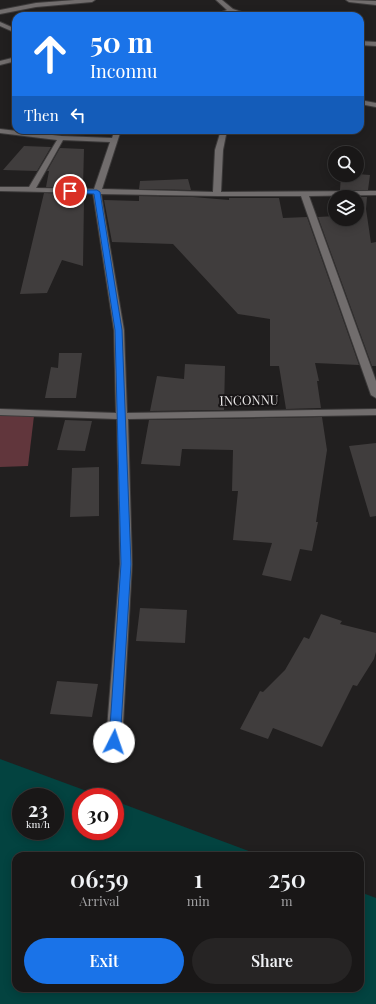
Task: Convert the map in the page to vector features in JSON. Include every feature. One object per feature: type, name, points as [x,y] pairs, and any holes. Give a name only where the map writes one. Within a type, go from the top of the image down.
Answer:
[{"type":"street","points":[[0,12],[36,5],[92,0]]},
{"type":"street","points":[[219,0],[231,10],[237,12]]},
{"type":"street","points":[[348,0],[376,3]]},
{"type":"street","points":[[226,12],[231,10]]},
{"type":"street","points":[[0,24],[12,29]]},
{"type":"street","points":[[364,43],[376,44]]},
{"type":"street","points":[[0,63],[12,61]]},
{"type":"street","points":[[364,103],[376,105]]},
{"type":"street","points":[[0,131],[12,132]]},
{"type":"street","points":[[26,134],[61,138],[115,140]]},
{"type":"street","points":[[114,742],[126,564],[122,416],[119,330],[97,192],[117,134]]},
{"type":"street","points":[[217,194],[219,150],[223,134]]},
{"type":"street","points":[[31,190],[61,138]]},
{"type":"street","points":[[0,189],[217,194],[376,193]]},
{"type":"street","points":[[304,194],[376,395]]},
{"type":"street","name":"INCONNU","points":[[0,412],[122,416],[376,412]]},
{"type":"shaded area","points":[[0,416],[34,416],[28,466],[0,467]]},
{"type":"water","points":[[0,759],[79,788],[72,788],[72,840],[124,840],[124,804],[251,852],[12,852],[12,992],[364,992],[364,894],[376,898],[376,1004],[0,1004]]},
{"type":"building","points":[[24,146],[51,147],[37,171],[3,170]]},
{"type":"building","points":[[60,148],[84,149],[83,187],[46,187],[49,171],[47,171]]},
{"type":"building","points":[[364,175],[370,175],[368,190],[340,190],[341,182],[364,182]]},
{"type":"building","points":[[188,179],[191,190],[139,189],[140,181]]},
{"type":"building","points":[[44,193],[80,194],[78,199],[84,199],[83,266],[62,260],[47,293],[20,294]]},
{"type":"building","points":[[139,196],[193,197],[229,200],[229,198],[279,198],[283,218],[307,217],[359,365],[315,363],[319,381],[317,381],[321,408],[286,409],[279,366],[270,366],[270,319],[238,314],[173,244],[112,242],[104,200],[139,201]]},
{"type":"building","points":[[364,197],[367,197],[366,209],[371,243],[376,242],[376,366],[372,366],[318,217],[328,216],[328,226],[364,226]]},
{"type":"building","points":[[59,353],[82,353],[76,398],[45,398],[51,367],[58,368]]},
{"type":"building","points":[[185,364],[225,366],[224,410],[150,411],[157,376],[184,379]]},
{"type":"building","points":[[322,417],[327,450],[316,522],[318,522],[312,551],[300,549],[291,581],[262,575],[272,543],[233,540],[238,491],[232,491],[233,450],[182,449],[180,466],[141,464],[149,420]]},
{"type":"building","points":[[65,420],[92,421],[85,451],[57,450]]},
{"type":"building","points":[[376,443],[376,516],[370,517],[349,446]]},
{"type":"building","points":[[99,467],[99,516],[70,517],[72,468]]},
{"type":"building","points":[[140,608],[187,610],[185,643],[136,641]]},
{"type":"building","points":[[321,614],[342,621],[340,624],[376,633],[376,652],[374,659],[357,686],[353,685],[322,747],[273,728],[268,739],[240,729],[260,691],[263,692],[285,670],[304,637],[309,639]]},
{"type":"building","points":[[57,681],[98,684],[92,717],[50,714]]},
{"type":"route","points":[[70,191],[97,192],[119,330],[126,564],[114,742]]}]
